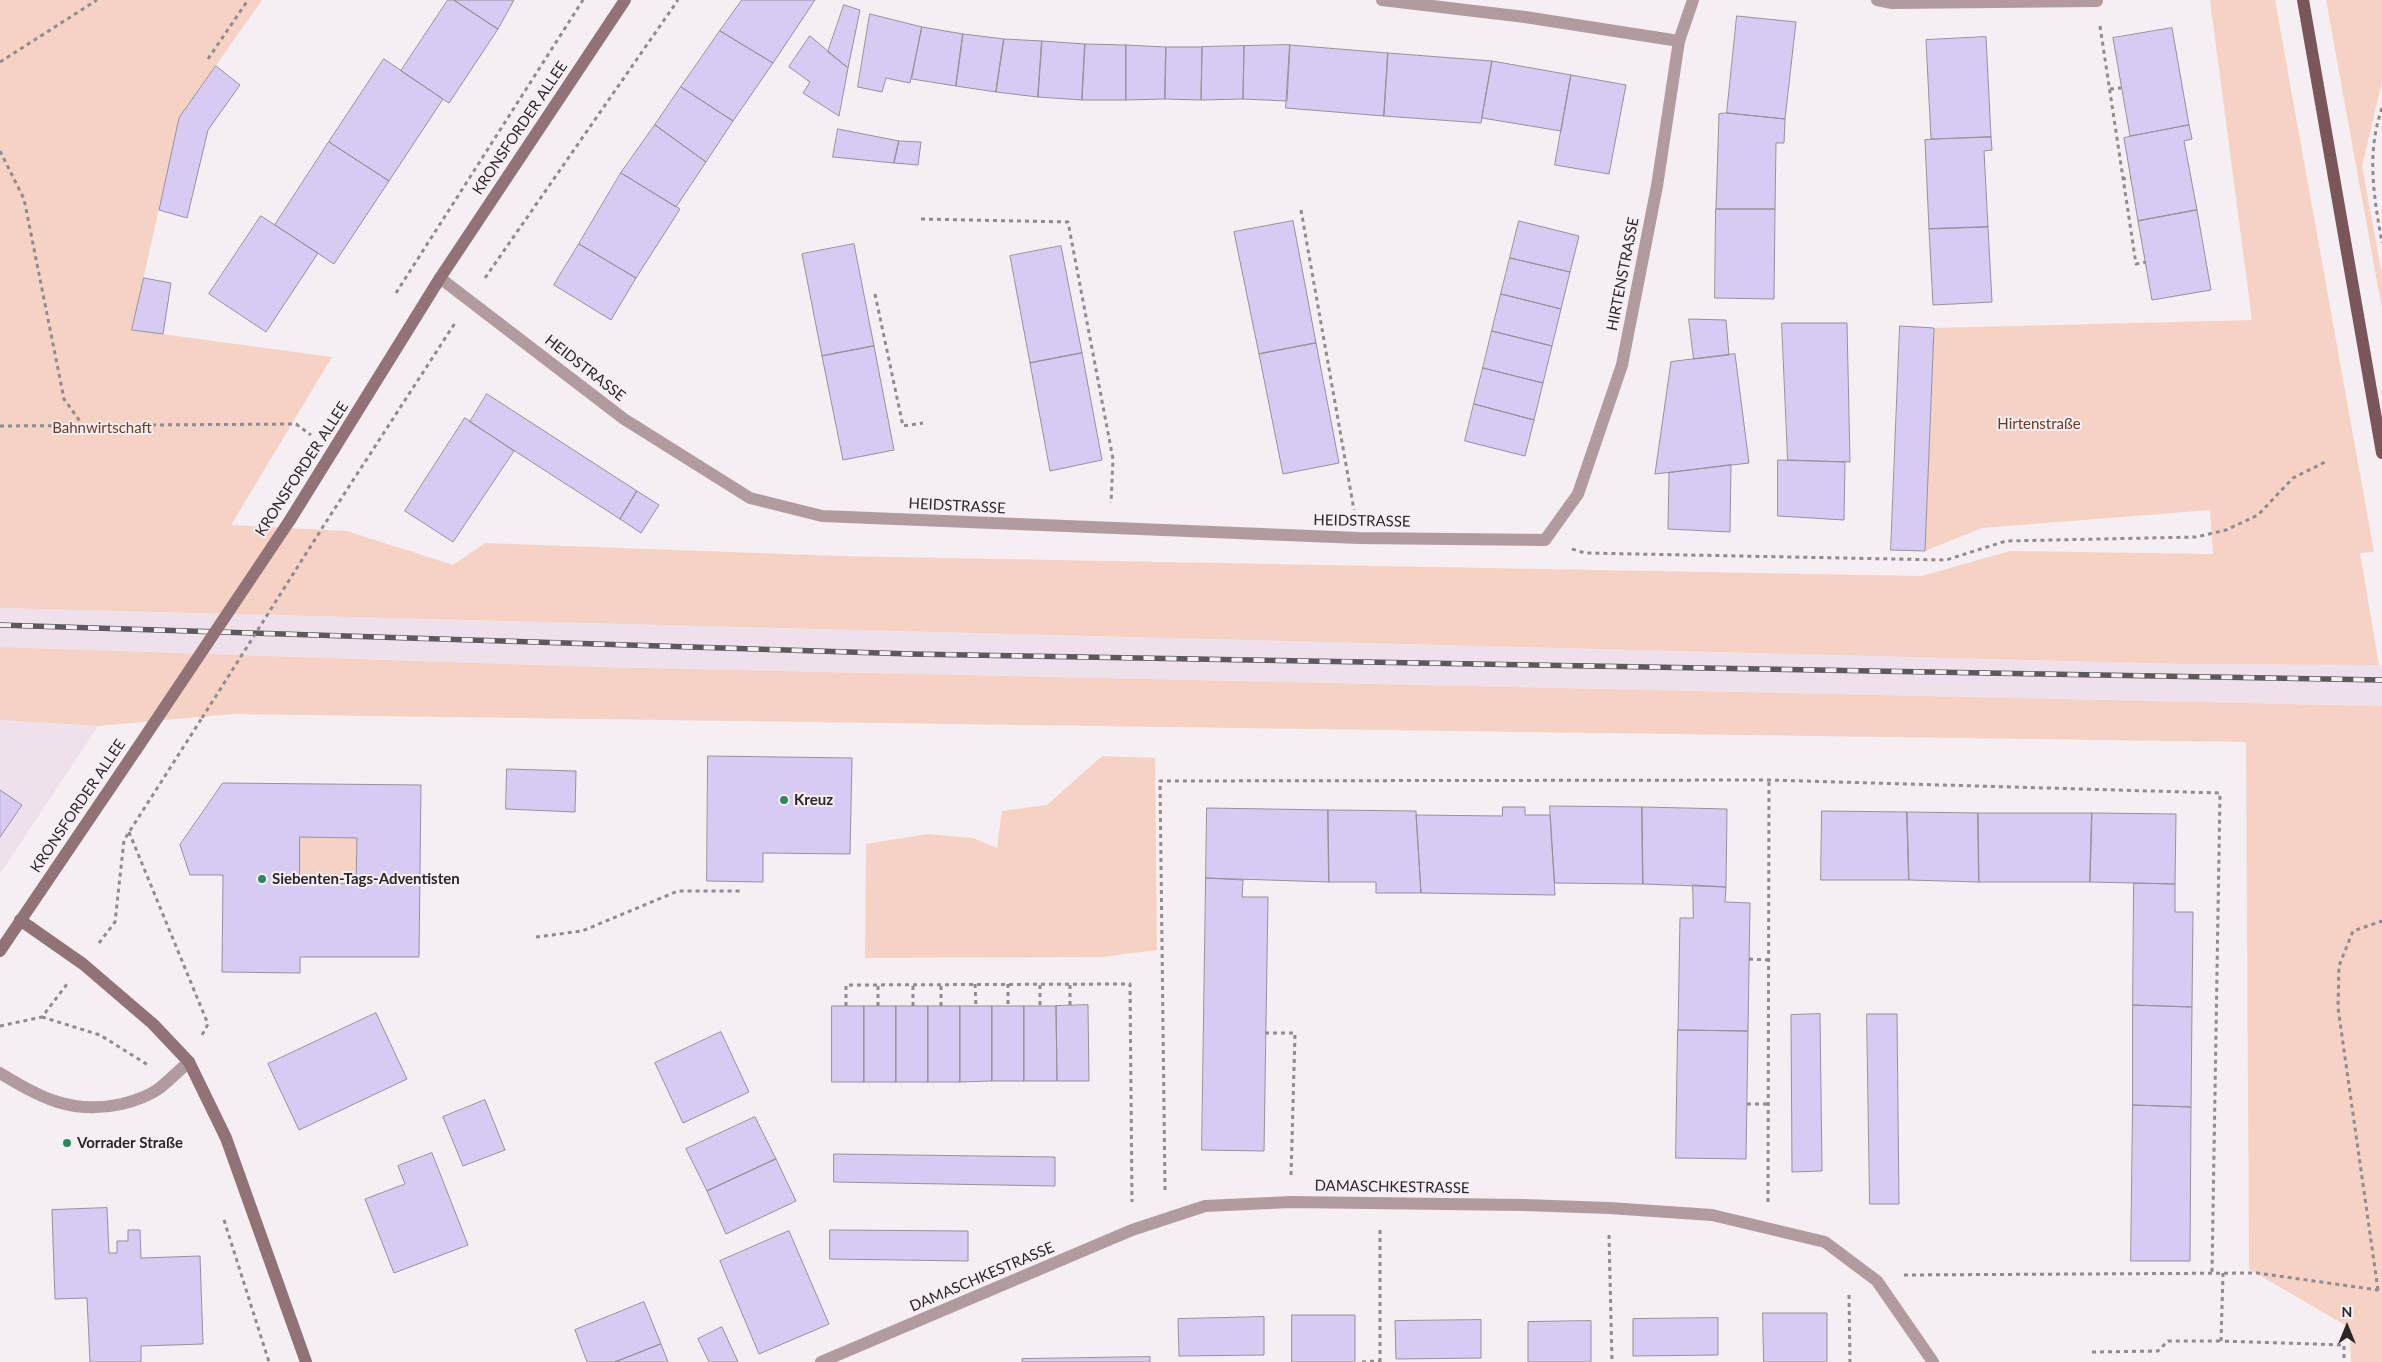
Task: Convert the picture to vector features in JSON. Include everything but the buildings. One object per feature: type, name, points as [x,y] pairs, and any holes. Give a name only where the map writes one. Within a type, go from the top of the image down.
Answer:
[{"type":"main road","name":"KRONSFORDER ALLEE","points":[[0,951],[290,520],[440,278],[624,0]]},
{"type":"main road","points":[[2303,0],[2382,453]]},
{"type":"main road","points":[[20,920],[83,964],[153,1024],[189,1062],[226,1138],[306,1362]]},
{"type":"street","points":[[1382,0],[1525,17],[1679,41]]},
{"type":"street","name":"HIRTENSTRASSE","points":[[1546,540],[1578,494],[1622,365],[1656,186],[1679,41],[1693,0]]},
{"type":"street","points":[[1877,0],[1892,3],[2097,1]]},
{"type":"street","name":"HEIDSTRASSE","points":[[440,278],[624,419],[750,498],[822,516],[1359,538],[1546,540]]},
{"type":"street","points":[[0,1073],[25,1089],[63,1105],[84,1108],[113,1106],[137,1100],[156,1090],[189,1062]]},
{"type":"street","name":"DAMASCHKESTRASSE","points":[[822,1362],[1132,1230],[1205,1206],[1290,1202],[1609,1208],[1712,1215],[1825,1242],[1877,1281],[1933,1362]]},
{"type":"path","points":[[0,62],[97,0]]},
{"type":"path","points":[[208,59],[248,0]]},
{"type":"path","points":[[42,1017],[115,922],[124,840],[129,832],[470,300],[678,0]]},
{"type":"path","points":[[2097,1],[2122,180],[2136,264],[2146,262]]},
{"type":"path","points":[[2110,89],[2122,88]]},
{"type":"path","points":[[2382,108],[2376,126],[2372,182],[2382,243]]},
{"type":"path","points":[[0,151],[24,200],[64,399],[83,425]]},
{"type":"path","points":[[2122,180],[2131,178]]},
{"type":"path","points":[[1301,210],[1359,538]]},
{"type":"path","points":[[921,219],[1068,222],[1113,459],[1109,529]]},
{"type":"path","points":[[875,294],[904,426],[923,423]]},
{"type":"path","points":[[0,426],[296,424],[334,450]]},
{"type":"path","points":[[1546,540],[1585,553],[1946,560],[2006,541],[2196,537],[2226,530],[2258,515],[2293,478],[2325,462]]},
{"type":"path","points":[[1768,1228],[1769,780]]},
{"type":"path","points":[[1166,1219],[1160,781],[1769,780],[2220,793],[2212,1273]]},
{"type":"path","points":[[129,832],[208,1024],[189,1062]]},
{"type":"path","points":[[536,936],[582,931],[678,891],[741,891]]},
{"type":"path","points":[[2378,1290],[2338,1008],[2339,966],[2353,931],[2382,920]]},
{"type":"path","points":[[1749,959],[1769,960]]},
{"type":"path","points":[[975,984],[976,1006]]},
{"type":"path","points":[[1008,984],[1008,1006]]},
{"type":"path","points":[[846,1006],[846,985],[1130,984],[1132,1230]]},
{"type":"path","points":[[1040,985],[1040,1006]]},
{"type":"path","points":[[1070,985],[1070,1006]]},
{"type":"path","points":[[878,986],[878,1006]]},
{"type":"path","points":[[913,986],[913,1006]]},
{"type":"path","points":[[941,986],[941,1006]]},
{"type":"path","points":[[0,1026],[42,1017],[100,1035],[140,1058],[166,1081]]},
{"type":"path","points":[[1265,1033],[1295,1033],[1290,1202]]},
{"type":"path","points":[[1747,1104],[1768,1104]]},
{"type":"path","points":[[1362,1362],[1380,1361],[1380,1203]]},
{"type":"path","points":[[1609,1208],[1612,1362]]},
{"type":"path","points":[[222,1212],[269,1362]]},
{"type":"path","points":[[1849,1260],[1850,1362]]},
{"type":"path","points":[[2222,1341],[2223,1273]]},
{"type":"path","points":[[1877,1281],[1907,1274],[2223,1273],[2257,1274],[2382,1292]]},
{"type":"path","points":[[2092,1352],[2158,1351],[2168,1341],[2344,1345],[2344,1362]]},
{"type":"shaded area","points":[[0,608],[2181,664],[2382,665],[2382,706],[599,667],[0,647]]},
{"type":"shaded area","points":[[0,720],[98,726],[0,874]]},
{"type":"green space","points":[[0,0],[262,0],[179,118],[132,330],[332,357],[231,525],[347,531],[453,565],[485,543],[840,556],[1922,576],[2010,551],[2213,554],[2210,510],[1982,528],[1925,551],[1934,328],[2252,320],[2210,0],[2275,0],[2374,552],[2360,553],[2379,665],[2181,664],[0,608]]},
{"type":"green space","points":[[2326,0],[2382,0],[2382,82],[2362,166],[2382,275],[2382,309]]},
{"type":"green space","points":[[0,647],[599,667],[2382,706],[2382,1362],[2351,1362],[2350,1328],[2249,1269],[2246,742],[232,714],[98,726],[0,720]]},
{"type":"green space","points":[[1102,756],[1155,758],[1157,950],[1102,957],[865,958],[866,844],[928,834],[973,838],[997,848],[1002,811],[1047,805]]},
{"type":"green space","points":[[300,837],[357,838],[356,884],[300,883]]},
{"type":"railway","points":[[0,625],[911,654],[2382,680]]},
{"type":"place","name":"Kreuz","points":[[784,800]]},
{"type":"place","name":"Siebenten-Tags-Adventisten","points":[[262,879]]},
{"type":"place","name":"Vorrader Straße","points":[[67,1143]]},
{"type":"park label","name":"Hirtenstraße","points":[[2039,424]]},
{"type":"park label","name":"Bahnwirtschaft","points":[[102,428]]}]
